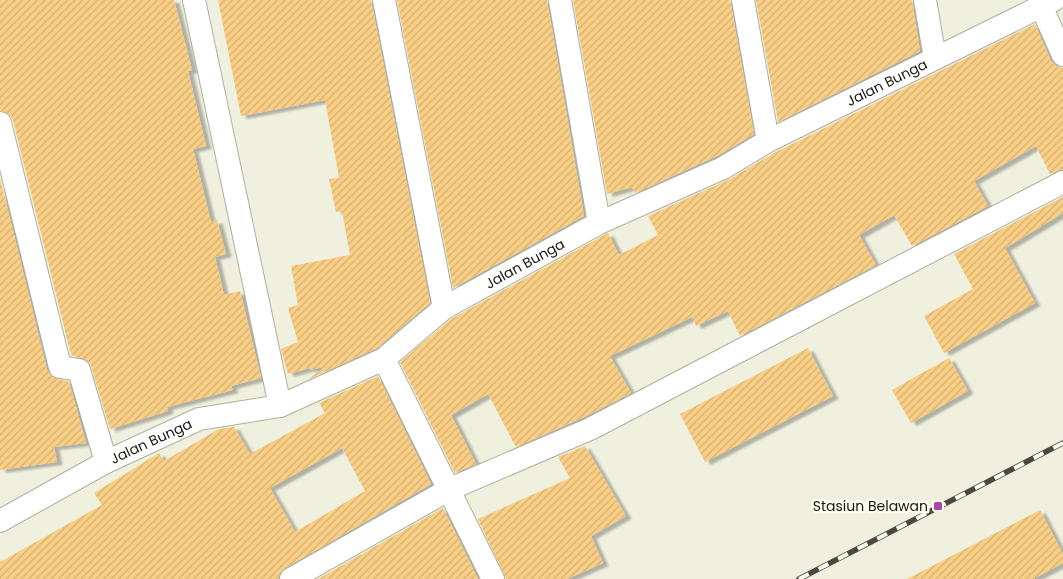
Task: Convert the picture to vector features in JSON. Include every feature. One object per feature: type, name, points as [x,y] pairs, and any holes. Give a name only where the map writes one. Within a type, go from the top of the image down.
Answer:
[{"type":"street","points":[[194,0],[280,406]]},
{"type":"street","points":[[384,0],[444,308]]},
{"type":"street","points":[[560,0],[599,223]]},
{"type":"street","points":[[743,0],[768,141]]},
{"type":"street","points":[[925,0],[935,58]]},
{"type":"street","points":[[1048,3],[1063,55]]},
{"type":"street","name":"Jalan Bunga","points":[[0,521],[106,462],[199,419],[280,406],[384,359],[444,308],[599,223],[723,168],[768,141],[1048,3]]},
{"type":"street","points":[[0,123],[60,367],[79,370],[106,462]]},
{"type":"street","points":[[291,579],[450,490],[590,429],[1063,182]]},
{"type":"street","points":[[384,359],[493,579]]},
{"type":"building","points":[[0,0],[174,0],[192,70],[188,71],[206,146],[193,149],[211,222],[217,220],[226,254],[215,257],[224,295],[240,291],[261,378],[231,386],[233,390],[167,407],[168,411],[110,429],[91,366],[87,360],[71,355],[13,120],[9,114],[0,110]]},
{"type":"building","points":[[218,0],[371,0],[430,303],[377,348],[307,380],[323,369],[322,367],[288,374],[281,349],[298,342],[288,308],[298,305],[291,266],[350,255],[342,211],[336,212],[329,179],[339,178],[325,100],[241,116]]},
{"type":"building","points":[[397,0],[547,0],[584,216],[453,288]]},
{"type":"building","points":[[573,0],[730,0],[754,134],[717,156],[635,193],[632,187],[607,194]]},
{"type":"building","points":[[756,0],[912,0],[920,51],[778,122]]},
{"type":"building","points":[[1035,24],[1051,61],[1056,66],[1063,68],[1063,169],[1050,174],[1036,146],[974,181],[988,206],[912,246],[894,215],[859,235],[876,265],[740,336],[728,311],[696,326],[692,317],[610,356],[631,393],[584,417],[516,447],[488,394],[451,415],[476,464],[455,473],[400,362],[451,319],[608,233],[619,255],[658,235],[648,216],[728,180],[774,153]]},
{"type":"building","points":[[0,178],[47,370],[52,377],[69,382],[86,443],[54,447],[57,462],[0,470]]},
{"type":"building","points":[[1063,197],[1063,213],[1005,248],[1035,303],[944,353],[924,316],[973,289],[954,254]]},
{"type":"building","points":[[808,348],[833,396],[705,462],[680,414]]},
{"type":"building","points":[[949,358],[968,391],[911,423],[892,390]]},
{"type":"building","points":[[378,376],[431,484],[285,568],[280,573],[278,579],[0,579],[0,562],[102,505],[94,493],[159,453],[164,461],[219,429],[234,427],[250,454],[325,413],[319,403]],"holes":[[[342,448],[365,491],[295,532],[270,488]]]},
{"type":"building","points":[[585,446],[626,516],[591,536],[603,563],[567,579],[506,579],[478,519],[570,478],[558,457]]},
{"type":"building","points":[[443,508],[478,579],[318,579]]},
{"type":"building","points":[[1040,510],[1063,554],[1063,563],[1033,579],[907,579]]},
{"type":"railway","points":[[799,579],[1063,443]]},
{"type":"place","name":"Stasiun Belawan","points":[[938,506]]}]
